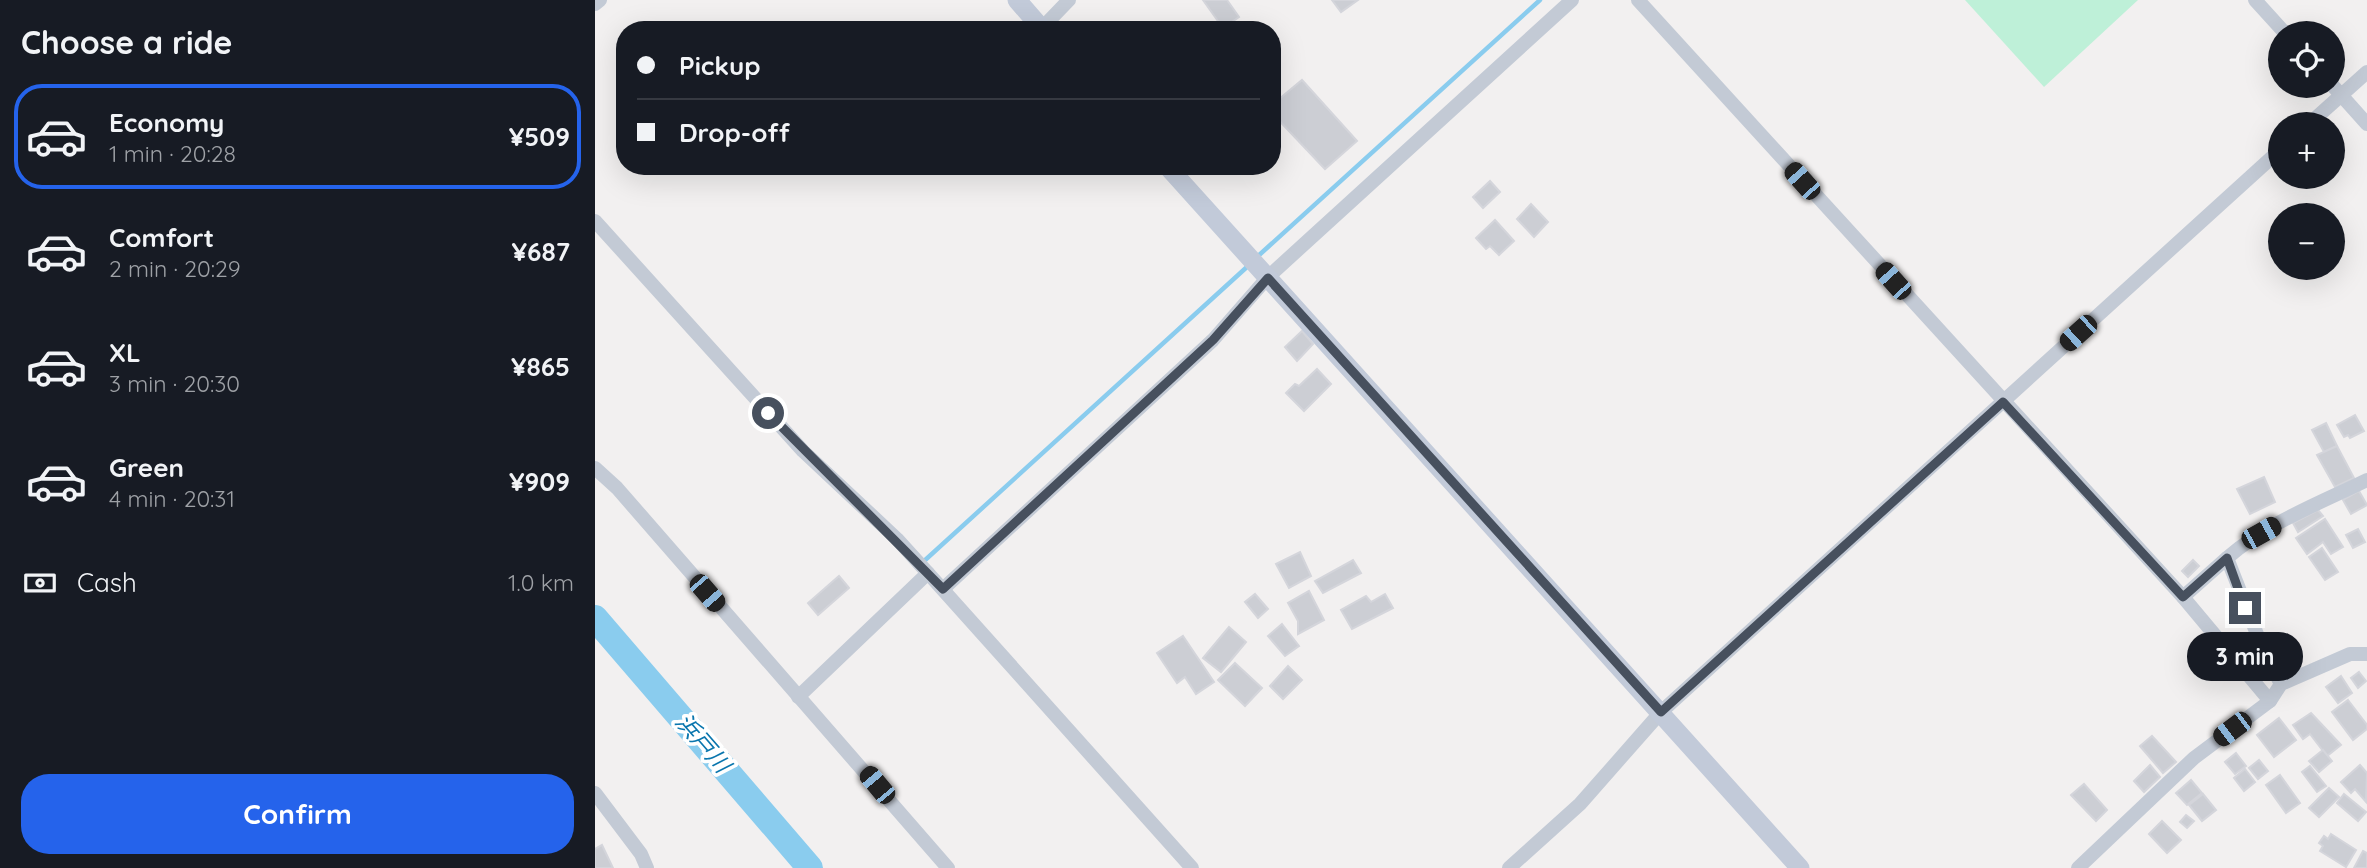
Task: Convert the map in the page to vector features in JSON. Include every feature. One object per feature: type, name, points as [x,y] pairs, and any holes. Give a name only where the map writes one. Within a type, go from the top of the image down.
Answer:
[{"type":"street","points":[[595,5],[600,0]]},
{"type":"street","points":[[1017,0],[1036,21]]},
{"type":"street","points":[[1050,21],[1069,0]]},
{"type":"street","points":[[798,697],[1213,340],[1265,274],[1572,0]]},
{"type":"street","points":[[1638,0],[2183,597],[2270,701]]},
{"type":"street","points":[[2255,0],[2274,21]]},
{"type":"street","points":[[2345,86],[2367,72]]},
{"type":"street","points":[[2319,112],[2331,98]]},
{"type":"street","points":[[2343,98],[2367,124]]},
{"type":"street","points":[[1509,868],[1580,804],[1661,712],[2268,161]]},
{"type":"street","points":[[1175,175],[1800,868]]},
{"type":"street","points":[[595,221],[803,451],[901,543],[1192,868]]},
{"type":"street","points":[[595,468],[617,488],[948,868]]},
{"type":"street","points":[[2183,597],[2246,541],[2367,480]]},
{"type":"street","points":[[2227,558],[2264,652],[2281,684]]},
{"type":"street","points":[[2078,868],[2194,758],[2270,701],[2281,684],[2350,654],[2366,651]]},
{"type":"street","points":[[595,793],[641,854],[647,868]]},
{"type":"green space","points":[[1965,0],[2138,0],[2044,87]]},
{"type":"building","points":[[1203,0],[1227,0],[1239,17],[1233,21],[1218,21]]},
{"type":"building","points":[[1332,0],[1358,0],[1341,12]]},
{"type":"building","points":[[1302,80],[1357,141],[1325,169],[1281,123],[1281,98]]},
{"type":"building","points":[[1490,181],[1500,192],[1483,208],[1473,197]]},
{"type":"building","points":[[1531,204],[1548,222],[1534,237],[1517,219]]},
{"type":"building","points":[[1495,220],[1514,241],[1499,255],[1490,246],[1486,249],[1476,238]]},
{"type":"building","points":[[1302,331],[1313,344],[1297,361],[1285,347]]},
{"type":"building","points":[[1317,369],[1331,384],[1304,411],[1286,393],[1295,384],[1299,386]]},
{"type":"building","points":[[2355,415],[2364,431],[2350,438],[2348,435],[2344,437],[2337,425]]},
{"type":"building","points":[[2326,423],[2337,446],[2324,452],[2312,430]]},
{"type":"building","points":[[2337,446],[2354,478],[2335,487],[2317,455]]},
{"type":"building","points":[[2264,477],[2275,502],[2250,514],[2237,489]]},
{"type":"building","points":[[2359,491],[2367,505],[2351,514],[2343,500]]},
{"type":"building","points":[[2318,510],[2323,516],[2298,532],[2293,523]]},
{"type":"building","points":[[2325,519],[2343,547],[2331,554],[2323,542],[2307,554],[2296,538]]},
{"type":"building","points":[[2358,529],[2365,542],[2353,548],[2346,535]]},
{"type":"building","points":[[2322,548],[2338,572],[2325,580],[2309,557]]},
{"type":"building","points":[[1300,552],[1311,576],[1289,588],[1276,564]]},
{"type":"building","points":[[1353,560],[1361,573],[1323,593],[1315,581]]},
{"type":"building","points":[[2193,560],[2199,566],[2188,577],[2182,571]]},
{"type":"building","points":[[839,576],[849,588],[818,615],[808,603]]},
{"type":"building","points":[[1309,591],[1324,620],[1298,634],[1298,621],[1288,603]]},
{"type":"building","points":[[1255,594],[1268,609],[1258,618],[1245,602]]},
{"type":"building","points":[[1385,594],[1393,608],[1352,629],[1341,610],[1366,596],[1371,602]]},
{"type":"building","points":[[1282,624],[1299,646],[1285,656],[1268,636]]},
{"type":"building","points":[[1229,627],[1246,642],[1221,672],[1203,658]]},
{"type":"building","points":[[1183,636],[1214,682],[1196,694],[1185,677],[1177,683],[1157,653]]},
{"type":"building","points":[[1235,663],[1262,688],[1245,706],[1218,680]]},
{"type":"building","points":[[1288,666],[1302,680],[1283,699],[1270,686]]},
{"type":"building","points":[[2359,672],[2366,681],[2358,688],[2351,678]]},
{"type":"building","points":[[2341,676],[2352,693],[2338,703],[2326,687]]},
{"type":"building","points":[[2348,700],[2367,725],[2367,729],[2353,740],[2332,712]]},
{"type":"building","points":[[2311,713],[2341,745],[2327,756],[2310,734],[2303,739],[2293,725]]},
{"type":"building","points":[[2279,718],[2296,740],[2274,757],[2257,735]]},
{"type":"building","points":[[2152,736],[2176,762],[2163,773],[2140,746]]},
{"type":"building","points":[[2323,750],[2332,761],[2319,772],[2309,761]]},
{"type":"building","points":[[2236,753],[2246,766],[2235,774],[2225,762]]},
{"type":"building","points":[[2259,760],[2268,771],[2258,779],[2249,768]]},
{"type":"building","points":[[2150,765],[2160,777],[2144,792],[2134,781]]},
{"type":"building","points":[[2360,765],[2367,773],[2366,802],[2355,789],[2351,793],[2341,782]]},
{"type":"building","points":[[2310,766],[2326,786],[2317,792],[2302,772]]},
{"type":"building","points":[[2245,769],[2255,782],[2244,791],[2234,778]]},
{"type":"building","points":[[2280,775],[2300,803],[2286,813],[2266,785]]},
{"type":"building","points":[[2191,780],[2202,793],[2187,805],[2176,793]]},
{"type":"building","points":[[2084,784],[2107,810],[2096,821],[2071,795]]},
{"type":"building","points":[[2329,788],[2339,797],[2319,817],[2309,808]]},
{"type":"building","points":[[2203,794],[2216,810],[2202,821],[2189,805]]},
{"type":"building","points":[[2344,794],[2366,812],[2358,821],[2337,803]]},
{"type":"building","points":[[2186,815],[2194,821],[2187,828],[2180,822]]},
{"type":"building","points":[[2162,821],[2181,840],[2167,853],[2149,834]]},
{"type":"building","points":[[2331,834],[2356,850],[2346,867],[2320,851],[2323,846],[2319,843],[2324,836],[2328,839]]},
{"type":"building","points":[[602,845],[613,868],[595,868],[595,849]]},
{"type":"building","points":[[2363,851],[2367,853],[2367,868],[2354,868]]},
{"type":"waterway","points":[[1257,257],[1540,0]]},
{"type":"waterway","points":[[923,562],[1248,266]]},
{"type":"waterway","name":"浜戸川","points":[[595,618],[810,868]]},
{"type":"route","points":[[768,413],[803,451],[897,539],[943,589],[1213,340],[1268,278],[1661,712],[2003,402],[2183,597],[2227,558],[2245,608]]}]
